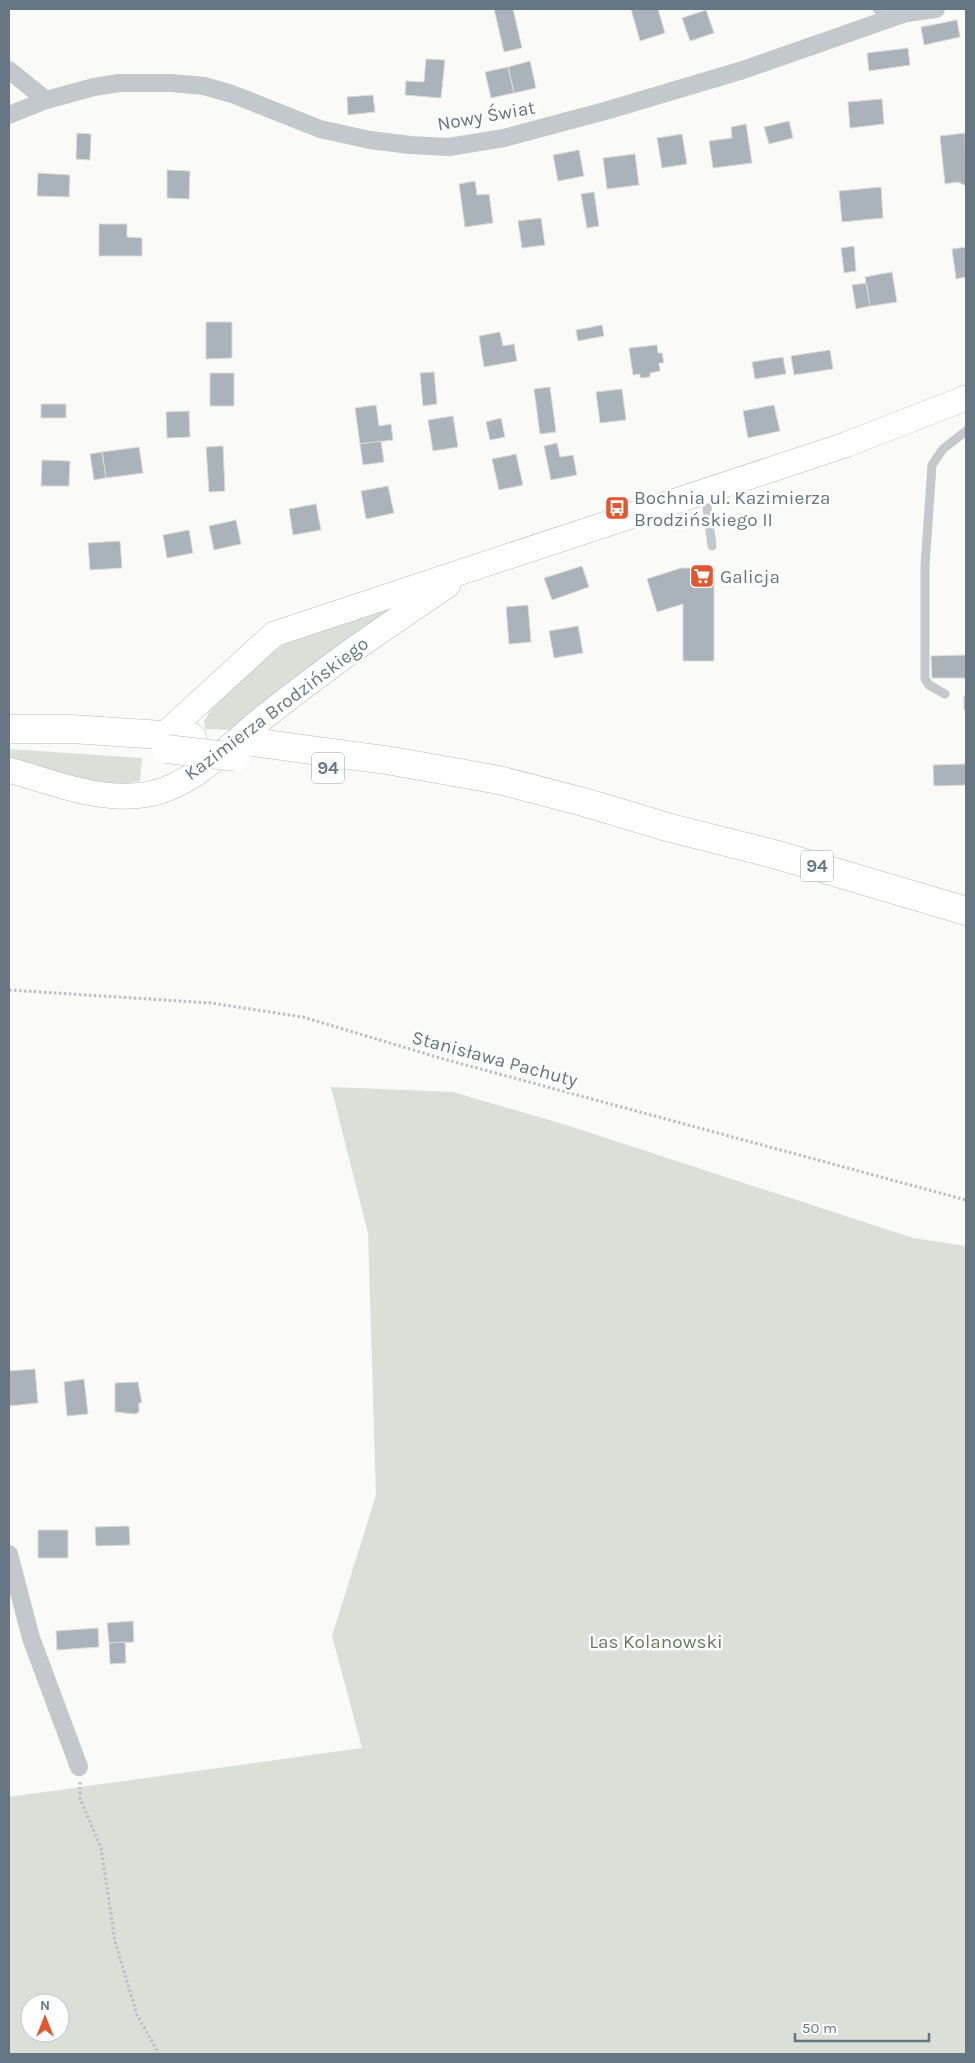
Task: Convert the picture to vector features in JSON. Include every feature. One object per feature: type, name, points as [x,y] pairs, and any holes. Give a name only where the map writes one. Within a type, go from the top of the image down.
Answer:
[{"type":"main road","name":"Kazimierza Brodzińskiego","points":[[166,742],[212,691],[274,634],[845,445],[966,398]]},
{"type":"main road","name":"Kazimierza Brodzińskiego","points":[[9,770],[105,796],[126,797],[151,793],[175,785],[212,761],[257,723],[371,636],[470,569]]},
{"type":"main road","name":"94","points":[[9,729],[71,729],[166,742],[192,737],[419,783],[667,828],[774,854],[966,911]]},
{"type":"main road","name":"94","points":[[9,735],[166,742],[245,749]]},
{"type":"street","name":"Nowy Świat","points":[[9,115],[46,100],[94,87],[118,83],[171,82],[204,86],[232,94],[320,129],[410,145],[450,146],[504,138],[605,111],[743,70],[882,14],[936,9]]},
{"type":"street","points":[[9,70],[46,100]]},
{"type":"street","points":[[9,1554],[31,1638],[79,1767]]},
{"type":"lane","points":[[944,694],[929,685],[925,679],[924,627],[932,465],[943,449],[966,431]]},
{"type":"lane","points":[[705,492],[712,546]]},
{"type":"path","name":"Stanisława Pachuty","points":[[9,990],[210,1003],[303,1017],[440,1058],[966,1200]]},
{"type":"path","points":[[79,1767],[80,1798],[101,1848],[115,1941],[137,2015],[159,2054]]},
{"type":"green space","points":[[407,600],[291,680],[235,730],[205,729],[204,721],[214,705],[257,664],[282,645],[314,629]]},
{"type":"green space","points":[[9,749],[142,758],[140,781],[116,785],[89,782],[9,763]]},
{"type":"green space","name":"Las Kolanowski","points":[[331,1087],[453,1092],[566,1125],[913,1238],[966,1246],[966,2054],[9,2054],[9,1797],[362,1748],[332,1636],[376,1495],[368,1233]]},
{"type":"building","points":[[494,9],[513,9],[522,48],[504,52]]},
{"type":"building","points":[[631,9],[658,9],[665,33],[640,41]]},
{"type":"building","points":[[706,10],[714,33],[690,41],[682,18]]},
{"type":"building","points":[[957,20],[960,37],[924,45],[921,27]]},
{"type":"building","points":[[908,48],[910,65],[869,71],[867,53]]},
{"type":"building","points":[[426,59],[445,60],[441,98],[405,95],[406,81],[424,82]]},
{"type":"building","points":[[530,61],[536,88],[514,93],[508,67]]},
{"type":"building","points":[[508,67],[514,93],[491,98],[485,72]]},
{"type":"building","points":[[373,95],[375,112],[348,115],[347,97]]},
{"type":"building","points":[[882,99],[884,124],[850,128],[848,102]]},
{"type":"building","points":[[789,121],[793,138],[769,144],[764,127]]},
{"type":"building","points":[[746,124],[752,163],[713,168],[709,141],[732,138],[731,127]]},
{"type":"building","points":[[77,133],[91,134],[90,160],[76,159]]},
{"type":"building","points":[[965,133],[966,186],[958,182],[945,184],[940,136]]},
{"type":"building","points":[[682,134],[687,164],[662,168],[657,138]]},
{"type":"building","points":[[579,150],[584,176],[558,181],[553,155]]},
{"type":"building","points":[[635,154],[639,185],[607,189],[603,158]]},
{"type":"building","points":[[167,170],[190,171],[189,199],[167,198]]},
{"type":"building","points":[[38,173],[70,175],[69,197],[37,196]]},
{"type":"building","points":[[475,181],[477,195],[489,194],[493,223],[465,227],[459,184]]},
{"type":"building","points":[[881,187],[883,218],[842,222],[839,191]]},
{"type":"building","points":[[594,192],[599,226],[587,228],[581,194]]},
{"type":"building","points":[[541,218],[545,245],[522,248],[518,221]]},
{"type":"building","points":[[99,224],[127,224],[127,237],[142,238],[142,256],[99,256]]},
{"type":"building","points":[[854,246],[856,271],[844,273],[841,248]]},
{"type":"building","points":[[966,247],[966,277],[956,279],[952,249]]},
{"type":"building","points":[[892,272],[897,302],[870,306],[865,277]]},
{"type":"building","points":[[866,283],[870,306],[856,309],[852,285]]},
{"type":"building","points":[[206,322],[232,322],[232,358],[206,359]]},
{"type":"building","points":[[602,325],[604,336],[578,341],[576,330]]},
{"type":"building","points":[[500,332],[503,346],[514,344],[517,361],[484,367],[479,336]]},
{"type":"building","points":[[657,345],[658,353],[662,353],[664,363],[659,363],[660,371],[650,373],[650,377],[640,378],[640,374],[633,375],[629,348]]},
{"type":"building","points":[[830,350],[833,369],[794,375],[791,356]]},
{"type":"building","points":[[783,357],[786,374],[755,379],[752,362]]},
{"type":"building","points":[[434,372],[437,404],[423,406],[420,373]]},
{"type":"building","points":[[210,373],[234,373],[234,406],[210,406]]},
{"type":"building","points":[[550,387],[556,432],[540,434],[534,389]]},
{"type":"building","points":[[622,389],[626,420],[600,423],[596,392]]},
{"type":"building","points":[[41,404],[66,404],[66,418],[41,418]]},
{"type":"building","points":[[376,405],[379,426],[391,424],[393,440],[360,444],[355,408]]},
{"type":"building","points":[[774,405],[780,431],[748,438],[743,411]]},
{"type":"building","points":[[189,411],[190,437],[167,438],[166,412]]},
{"type":"building","points":[[453,416],[458,447],[433,451],[428,420]]},
{"type":"building","points":[[501,418],[505,437],[490,440],[486,422]]},
{"type":"building","points":[[381,441],[384,462],[363,465],[360,444]]},
{"type":"building","points":[[557,443],[560,457],[573,455],[577,475],[551,480],[544,446]]},
{"type":"building","points":[[223,446],[225,491],[209,492],[206,447]]},
{"type":"building","points":[[139,447],[143,473],[106,478],[102,452]]},
{"type":"building","points":[[102,452],[106,478],[94,480],[90,454]]},
{"type":"building","points":[[516,454],[523,485],[499,490],[492,459]]},
{"type":"building","points":[[42,460],[70,461],[69,486],[41,486]]},
{"type":"building","points":[[388,486],[394,513],[366,519],[361,491]]},
{"type":"building","points":[[316,504],[321,530],[293,535],[289,509]]},
{"type":"building","points":[[236,520],[241,544],[214,550],[209,526]]},
{"type":"building","points":[[189,530],[193,553],[167,558],[163,535]]},
{"type":"building","points":[[120,541],[122,568],[90,570],[88,543]]},
{"type":"building","points":[[582,566],[589,587],[552,600],[544,578]]},
{"type":"building","points":[[681,568],[714,568],[714,661],[683,661],[683,604],[657,612],[647,579]]},
{"type":"building","points":[[528,605],[531,642],[509,644],[506,607]]},
{"type":"building","points":[[578,626],[583,653],[554,658],[549,631]]},
{"type":"building","points":[[966,655],[966,678],[932,678],[931,656]]},
{"type":"building","points":[[964,696],[966,696],[966,709],[964,710]]},
{"type":"building","points":[[966,764],[966,785],[934,786],[933,765]]},
{"type":"building","points":[[35,1369],[38,1403],[9,1406],[9,1371]]},
{"type":"building","points":[[84,1379],[88,1414],[67,1416],[64,1382]]},
{"type":"building","points":[[138,1382],[142,1403],[139,1403],[139,1412],[135,1414],[115,1412],[115,1383]]},
{"type":"building","points":[[129,1526],[130,1545],[96,1546],[95,1527]]},
{"type":"building","points":[[38,1530],[68,1530],[68,1558],[38,1558]]},
{"type":"building","points":[[133,1621],[134,1642],[109,1643],[107,1623]]},
{"type":"building","points":[[98,1628],[99,1647],[57,1650],[56,1631]]},
{"type":"building","points":[[125,1642],[126,1663],[110,1664],[109,1643]]},
{"type":"place","name":"Bochnia ul. Kazimierza Brodzińskiego II","points":[[617,508]]},
{"type":"place","name":"Galicja","points":[[702,576]]}]
